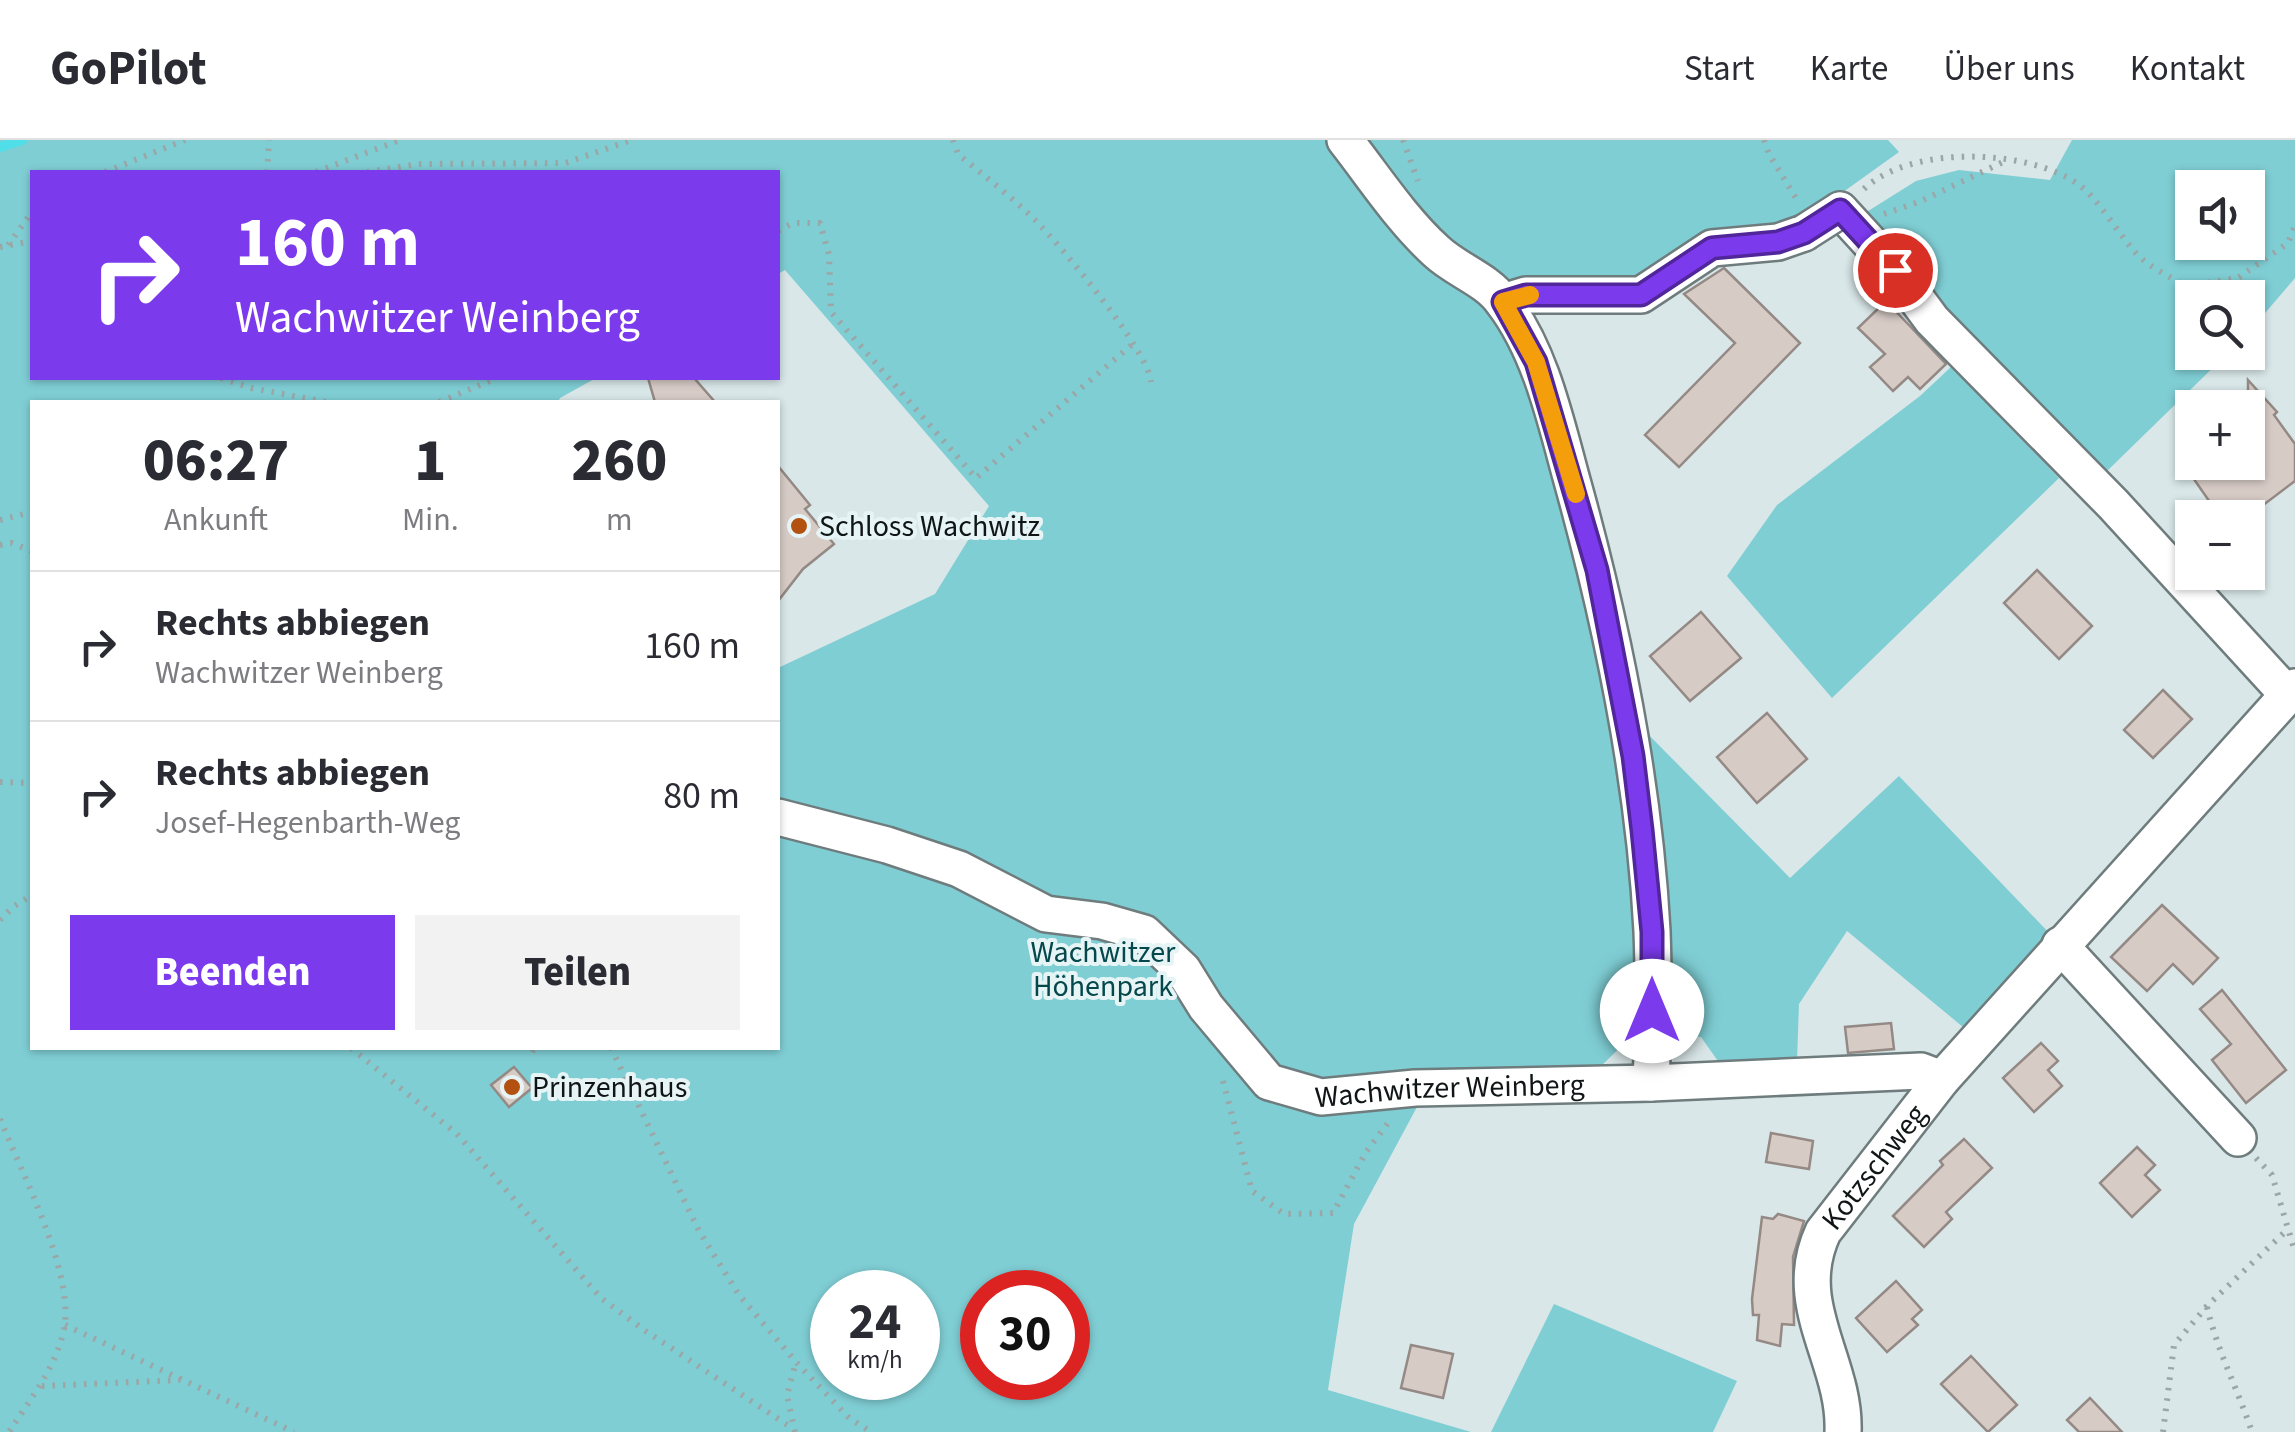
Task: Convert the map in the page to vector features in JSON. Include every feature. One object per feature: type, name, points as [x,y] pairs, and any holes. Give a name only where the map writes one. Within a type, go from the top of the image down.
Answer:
[{"type":"street","points":[[1345,140],[1437,253],[1492,290],[1503,302],[1536,362],[1597,570],[1630,738],[1652,932],[1651,1083]]},
{"type":"street","points":[[1503,302],[1526,295],[1641,295],[1712,248],[1778,242],[1847,218],[1895,270],[1932,320],[2291,691]]},
{"type":"street","name":"Kotzschweg","points":[[1848,1429],[1811,1286],[1811,1257],[1823,1232],[1942,1080],[2291,691]]},
{"type":"street","name":"Wachwitzer Weinberg","points":[[780,817],[887,844],[960,869],[1046,914],[1102,921],[1144,933],[1183,970],[1206,1006],[1269,1082],[1321,1097],[1415,1088],[1920,1071],[1942,1080]]},
{"type":"street","points":[[2060,945],[2238,1138]]},
{"type":"path","points":[[111,170],[185,140]]},
{"type":"path","points":[[267,170],[269,140]]},
{"type":"path","points":[[321,170],[400,140]]},
{"type":"path","points":[[379,170],[418,164],[565,162],[632,140]]},
{"type":"path","points":[[954,140],[958,154],[1036,221],[1135,342],[1150,369],[1151,382]]},
{"type":"path","points":[[1847,218],[1871,182],[1908,164],[1956,156],[2036,164],[2077,183],[2138,256],[2185,286],[2238,278],[2288,243],[2295,226]]},
{"type":"path","points":[[1847,218],[1921,201],[2007,160]]},
{"type":"path","points":[[4,246],[30,214]]},
{"type":"path","points":[[780,231],[793,223],[820,223],[829,255],[832,312],[976,478],[1135,342]]},
{"type":"path","points":[[4,246],[30,241]]},
{"type":"path","points":[[227,380],[315,400]]},
{"type":"path","points":[[444,400],[492,380]]},
{"type":"path","points":[[0,520],[30,512]]},
{"type":"path","points":[[0,545],[30,550]]},
{"type":"path","points":[[0,782],[30,782]]},
{"type":"path","points":[[0,920],[30,896]]},
{"type":"path","points":[[353,1050],[457,1134],[602,1298],[793,1430]]},
{"type":"path","points":[[612,1050],[699,1231],[740,1296],[796,1362],[850,1418],[871,1432]]},
{"type":"path","points":[[1223,1080],[1252,1191],[1284,1214],[1333,1212],[1366,1152],[1415,1088]]},
{"type":"path","points":[[0,1120],[62,1274],[65,1325],[42,1386],[8,1432]]},
{"type":"path","points":[[2238,1138],[2272,1175],[2295,1252]]},
{"type":"path","points":[[2163,1432],[2174,1346],[2207,1306],[2288,1230]]},
{"type":"path","points":[[2207,1306],[2215,1342],[2232,1372],[2252,1432]]},
{"type":"path","points":[[65,1325],[294,1432]]},
{"type":"path","points":[[793,1430],[788,1395],[796,1362]]},
{"type":"path","points":[[42,1386],[182,1380]]},
{"type":"green space","name":"Wachwitzer Höhenpark","points":[[0,140],[1331,140],[1492,304],[1526,381],[1580,565],[1633,834],[1633,1035],[1597,1070],[1438,1068],[1354,1224],[1328,1390],[1471,1432],[0,1432]]},
{"type":"green space","points":[[1354,140],[1888,140],[1899,152],[1825,205],[1639,288],[1505,283],[1455,251]]},
{"type":"green space","points":[[2072,140],[2295,140],[2295,278],[2265,313],[2265,280],[2175,280],[2175,370],[2211,370],[2190,390],[2175,390],[2175,405],[2106,472],[1857,218],[1916,181],[1959,170],[2050,180]]},
{"type":"green space","points":[[1951,367],[2059,478],[1832,698],[1727,576],[1777,505],[1920,396]]},
{"type":"green space","points":[[1636,722],[1790,878],[1899,776],[2053,937],[1969,1032],[1847,931],[1799,1004],[1797,1061],[1720,1064],[1701,1037],[1666,1035]]},
{"type":"green space","points":[[1554,1304],[1737,1381],[1713,1432],[1491,1432]]},
{"type":"building","points":[[1724,268],[1800,343],[1679,467],[1645,435],[1735,343],[1684,294]]},
{"type":"building","points":[[1886,301],[1946,364],[1920,389],[1908,377],[1893,391],[1870,367],[1885,354],[1858,328]]},
{"type":"building","points":[[649,380],[696,380],[713,400],[654,400]]},
{"type":"building","points":[[2265,399],[2295,444],[2295,481],[2265,504],[2265,500],[2208,500],[2195,480],[2265,480]]},
{"type":"building","name":"Schloss Wachwitz","points":[[780,468],[810,505],[805,509],[834,544],[803,569],[780,598]]},
{"type":"building","points":[[2037,570],[2092,626],[2059,659],[2004,603]]},
{"type":"building","points":[[1701,612],[1741,658],[1690,701],[1650,656]]},
{"type":"building","points":[[2163,690],[2192,719],[2153,758],[2124,730]]},
{"type":"building","points":[[1767,713],[1807,759],[1757,803],[1717,757]]},
{"type":"building","points":[[2162,905],[2218,958],[2193,984],[2173,964],[2147,991],[2111,957]]},
{"type":"building","points":[[2222,990],[2286,1070],[2246,1103],[2212,1060],[2231,1044],[2200,1009]]},
{"type":"building","points":[[1891,1023],[1894,1049],[1848,1053],[1845,1027]]},
{"type":"building","points":[[2041,1043],[2058,1061],[2048,1070],[2062,1086],[2034,1112],[2003,1078]]},
{"type":"building","name":"Prinzenhaus","points":[[514,1067],[532,1088],[509,1107],[491,1085]]},
{"type":"building","points":[[1771,1133],[1813,1141],[1809,1169],[1766,1162]]},
{"type":"building","points":[[1964,1139],[1992,1168],[1946,1212],[1952,1219],[1924,1247],[1893,1216]]},
{"type":"building","points":[[2137,1147],[2155,1165],[2145,1175],[2160,1190],[2132,1217],[2100,1183]]},
{"type":"building","points":[[1778,1214],[1804,1221],[1793,1257],[1794,1325],[1782,1324],[1780,1346],[1757,1340],[1759,1315],[1753,1315],[1752,1299],[1762,1217],[1773,1219]]},
{"type":"building","points":[[1896,1281],[1922,1310],[1912,1319],[1918,1325],[1887,1352],[1856,1318]]},
{"type":"building","points":[[1411,1345],[1453,1354],[1443,1398],[1401,1388]]},
{"type":"building","points":[[1971,1356],[2017,1405],[1988,1432],[1941,1384]]},
{"type":"building","points":[[2090,1398],[2122,1432],[2079,1432],[2067,1420]]},
{"type":"waterway","points":[[0,147],[22,140]]},
{"type":"slow traffic","points":[[1530,295],[1503,302],[1536,362],[1576,494]]},
{"type":"place","name":"Schloss Wachwitz","points":[[799,526]]},
{"type":"place","name":"Prinzenhaus","points":[[512,1087]]},
{"type":"route","points":[[1652,1011],[1652,932],[1633,756],[1597,570],[1536,362],[1503,302],[1526,295],[1641,295],[1712,248],[1778,242],[1804,233],[1840,210],[1895,270]]}]
